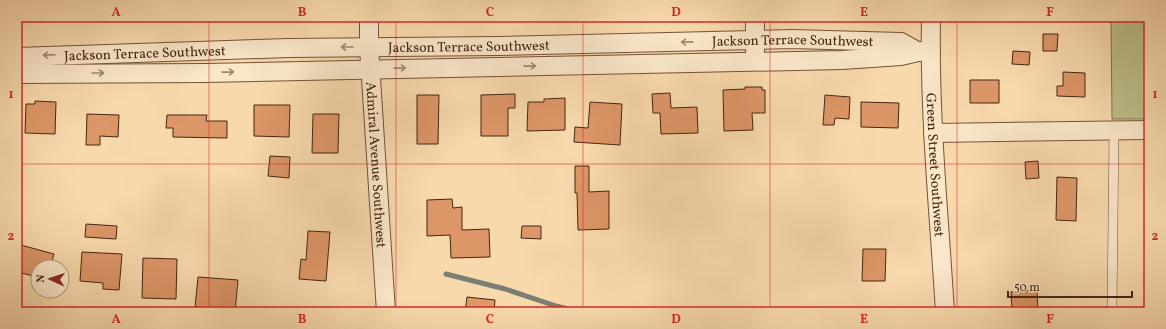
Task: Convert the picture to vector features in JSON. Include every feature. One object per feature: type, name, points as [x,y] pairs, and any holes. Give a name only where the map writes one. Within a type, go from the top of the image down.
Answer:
[{"type":"street","name":"Admiral Avenue Southwest","points":[[369,17],[368,47],[386,312]]},
{"type":"street","points":[[755,17],[755,62]]},
{"type":"street","name":"Green Street Southwest","points":[[932,17],[925,51],[934,133],[945,312]]},
{"type":"street","name":"Jackson Terrace Southwest","points":[[17,56],[288,48],[498,46],[792,39],[901,42],[925,51]]},
{"type":"street","name":"Jackson Terrace Southwest","points":[[17,74],[206,73],[370,68],[842,60],[901,56],[925,51]]},
{"type":"street","points":[[934,133],[1149,130]]},
{"type":"lane","points":[[1112,309],[1114,131]]},
{"type":"green space","points":[[1111,17],[1149,17],[1149,119],[1112,119]]},
{"type":"building","points":[[34,17],[60,17],[60,21],[34,20]]},
{"type":"building","points":[[280,17],[319,17],[319,20]]},
{"type":"building","points":[[1043,34],[1058,34],[1057,51],[1043,51]]},
{"type":"building","points":[[1013,51],[1030,52],[1029,65],[1012,64]]},
{"type":"building","points":[[1063,72],[1085,73],[1085,97],[1057,96],[1057,86],[1063,86]]},
{"type":"building","points":[[970,80],[999,80],[999,103],[970,103]]},
{"type":"building","points":[[745,87],[762,87],[762,90],[765,90],[765,113],[752,113],[753,130],[724,131],[723,90],[745,89]]},
{"type":"building","points":[[670,93],[671,108],[697,107],[698,133],[661,134],[660,113],[653,113],[652,94]]},
{"type":"building","points":[[515,94],[515,108],[508,108],[508,136],[481,136],[481,95]]},
{"type":"building","points":[[417,95],[439,95],[438,144],[417,144]]},
{"type":"building","points":[[825,95],[850,97],[849,119],[835,118],[834,125],[823,125]]},
{"type":"building","points":[[565,98],[565,130],[527,131],[528,102],[544,102],[544,99]]},
{"type":"building","points":[[35,101],[56,102],[55,134],[25,133],[26,104],[35,104]]},
{"type":"building","points":[[590,102],[622,104],[620,145],[574,142],[575,127],[588,128]]},
{"type":"building","points":[[861,102],[899,103],[898,128],[861,127]]},
{"type":"building","points":[[254,105],[290,105],[289,137],[254,136]]},
{"type":"building","points":[[87,114],[119,115],[118,137],[100,136],[100,145],[86,145]]},
{"type":"building","points":[[313,114],[339,114],[338,153],[312,153]]},
{"type":"building","points":[[167,115],[207,115],[206,121],[227,121],[227,138],[173,137],[173,128],[166,128]]},
{"type":"building","points":[[270,156],[290,157],[289,178],[268,176]]},
{"type":"building","points":[[1038,161],[1039,178],[1026,179],[1025,162]]},
{"type":"building","points":[[575,166],[589,166],[589,192],[609,191],[609,229],[578,230],[577,193],[575,193]]},
{"type":"building","points":[[1057,177],[1077,178],[1076,221],[1056,220]]},
{"type":"building","points":[[452,199],[453,208],[462,207],[462,230],[489,229],[490,257],[451,258],[450,235],[427,236],[427,200]]},
{"type":"building","points":[[86,224],[117,226],[116,239],[85,237]]},
{"type":"building","points":[[522,226],[541,226],[541,239],[521,238]]},
{"type":"building","points":[[308,231],[330,232],[326,281],[299,279],[301,259],[306,260]]},
{"type":"building","points":[[17,244],[54,254],[52,259],[30,259],[30,275],[17,272]]},
{"type":"building","points":[[863,249],[886,249],[885,281],[862,281]]},
{"type":"building","points":[[82,252],[122,254],[119,290],[103,289],[103,283],[80,281]]},
{"type":"building","points":[[143,258],[177,259],[176,299],[142,298]]},
{"type":"building","points":[[198,277],[238,280],[235,312],[217,312],[217,309],[195,307]]},
{"type":"building","points":[[1037,290],[1038,312],[1012,312],[1011,292]]},
{"type":"building","points":[[467,297],[495,300],[494,312],[465,312]]},
{"type":"waterway","points":[[446,274],[505,289],[556,306],[580,312]]}]
